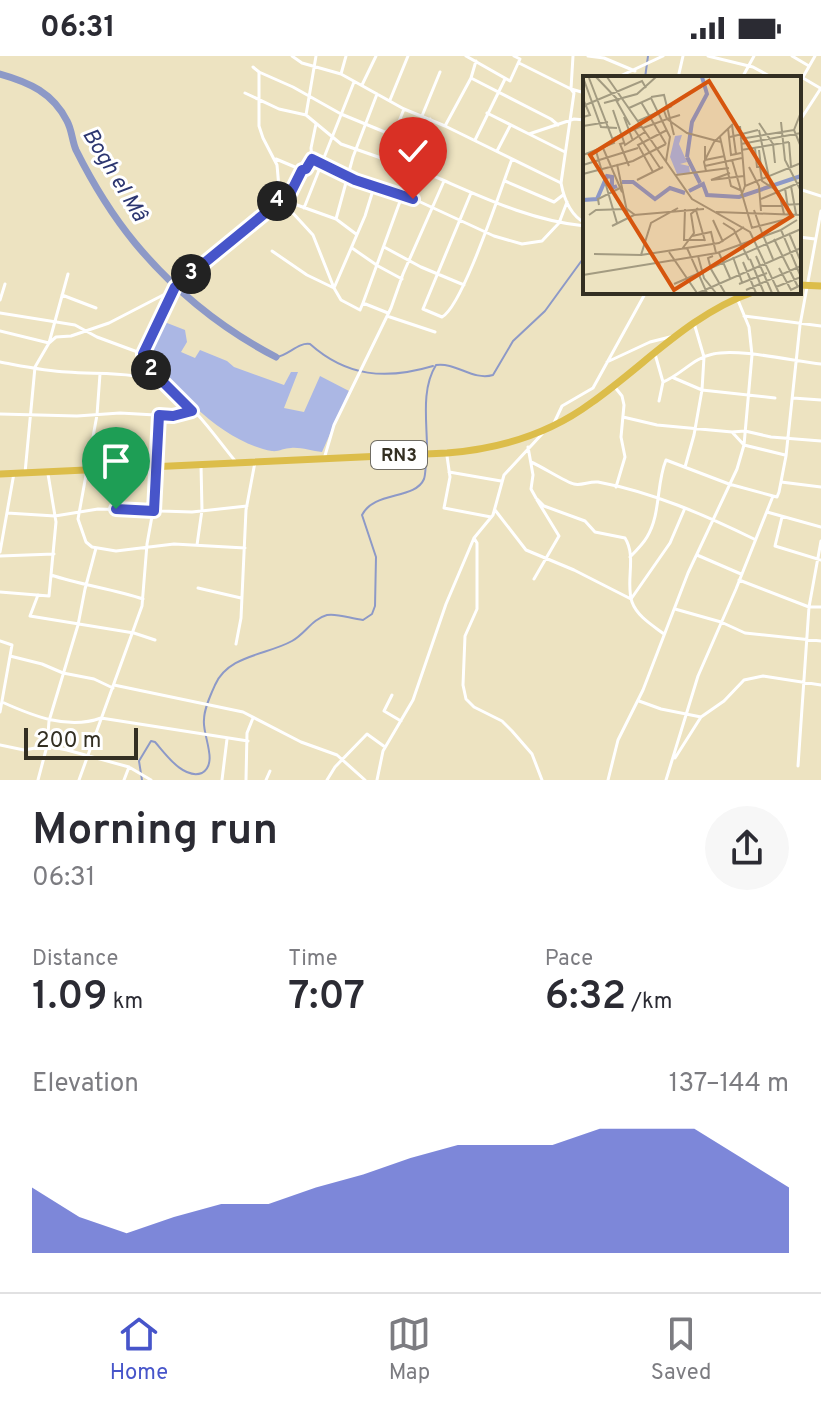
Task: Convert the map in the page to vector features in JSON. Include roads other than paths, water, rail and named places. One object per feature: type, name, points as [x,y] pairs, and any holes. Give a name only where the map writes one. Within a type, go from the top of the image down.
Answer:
[{"type":"highway","points":[[801,285],[821,286]]},
{"type":"highway","name":"RN3","points":[[0,474],[447,453],[489,448],[550,427],[574,415],[712,310],[748,294]]},
{"type":"street","points":[[292,56],[302,63],[341,74],[404,109],[561,183]]},
{"type":"street","points":[[306,115],[316,56]]},
{"type":"street","points":[[341,74],[346,56]]},
{"type":"street","points":[[362,85],[376,56]]},
{"type":"street","points":[[390,100],[408,56]]},
{"type":"street","points":[[466,56],[510,81],[520,59],[514,56]]},
{"type":"street","points":[[573,56],[571,89],[574,93],[561,183],[563,195],[573,214],[583,222]]},
{"type":"street","points":[[588,56],[604,58],[635,71]]},
{"type":"street","points":[[621,76],[663,56]]},
{"type":"street","points":[[678,76],[683,56]]},
{"type":"street","points":[[708,56],[723,58],[769,76]]},
{"type":"street","points":[[743,76],[754,56]]},
{"type":"street","points":[[792,56],[809,66]]},
{"type":"street","points":[[801,81],[815,56]]},
{"type":"street","points":[[445,126],[471,78],[476,61]]},
{"type":"street","points":[[519,63],[583,92]]},
{"type":"street","points":[[253,67],[341,114],[392,135]]},
{"type":"street","points":[[259,72],[259,126],[275,159],[280,199],[313,235],[341,300],[360,310],[430,119]]},
{"type":"street","points":[[421,117],[440,72]]},
{"type":"street","points":[[471,78],[558,125]]},
{"type":"street","points":[[801,119],[821,88],[803,78]]},
{"type":"street","points":[[475,140],[505,79]]},
{"type":"street","points":[[304,208],[354,81]]},
{"type":"street","points":[[245,93],[259,102],[306,115],[332,138],[384,159],[404,109]]},
{"type":"street","points":[[336,219],[364,123],[378,93]]},
{"type":"street","points":[[487,113],[565,153]]},
{"type":"street","points":[[529,134],[574,119],[583,120]]},
{"type":"street","points":[[49,343],[56,337],[71,336],[109,323],[175,287],[212,259],[291,192],[302,170],[312,159],[316,124]]},
{"type":"street","points":[[497,151],[511,125]]},
{"type":"street","points":[[275,159],[302,170]]},
{"type":"street","points":[[312,159],[374,186],[403,194],[484,231],[531,244],[542,241],[559,223],[567,202]]},
{"type":"street","points":[[471,193],[423,309],[442,317],[449,313],[464,285],[512,159]]},
{"type":"street","points":[[412,167],[495,203],[559,223],[583,224]]},
{"type":"street","points":[[504,180],[554,202],[563,195]]},
{"type":"street","points":[[324,459],[334,425],[388,314],[444,181]]},
{"type":"street","points":[[334,288],[374,186]]},
{"type":"street","points":[[801,190],[821,196]]},
{"type":"street","points":[[280,199],[336,219],[356,234]]},
{"type":"street","points":[[630,557],[648,536],[660,474],[666,460],[729,484],[777,497],[786,456],[800,325],[821,211]]},
{"type":"street","points":[[801,237],[821,237]]},
{"type":"street","points":[[383,247],[464,285]]},
{"type":"street","points":[[352,248],[402,279]]},
{"type":"street","points":[[272,251],[307,275],[334,288]]},
{"type":"street","points":[[25,473],[35,367],[49,343],[68,274]]},
{"type":"street","points":[[0,300],[5,284]]},
{"type":"street","points":[[143,354],[175,287]]},
{"type":"street","points":[[61,294],[96,308]]},
{"type":"street","points":[[377,780],[385,747],[419,685],[446,604],[474,538],[495,510],[509,467],[550,427],[562,406],[593,388],[645,294]]},
{"type":"street","points":[[608,780],[618,740],[638,700],[713,517],[737,469],[744,445],[752,355],[749,327],[737,298]]},
{"type":"street","points":[[363,303],[394,320],[435,332]]},
{"type":"street","points":[[0,313],[75,325],[97,337],[143,354],[152,371],[192,411],[236,463]]},
{"type":"street","points":[[744,316],[821,326]]},
{"type":"street","points":[[685,467],[702,390],[704,357],[694,323]]},
{"type":"street","points":[[0,331],[49,343]]},
{"type":"street","points":[[606,363],[650,342],[678,335]]},
{"type":"street","points":[[663,382],[704,357],[721,352],[821,364]]},
{"type":"street","points":[[655,354],[663,382],[659,401]]},
{"type":"street","points":[[0,362],[48,370],[141,377],[170,389]]},
{"type":"street","points":[[100,374],[97,415],[78,519],[86,542],[96,548],[116,551],[197,545],[245,548]]},
{"type":"street","points":[[674,378],[702,390],[775,398]]},
{"type":"street","points":[[614,386],[622,396],[621,437],[625,457],[616,487]]},
{"type":"street","points":[[793,398],[821,400]]},
{"type":"street","points":[[0,414],[173,416],[192,411]]},
{"type":"street","points":[[79,780],[134,633],[143,599],[154,511],[159,415]]},
{"type":"street","points":[[623,417],[657,425],[745,431],[821,441]]},
{"type":"street","points":[[732,432],[744,445],[786,456]]},
{"type":"street","points":[[528,447],[531,489],[559,536],[534,579]]},
{"type":"street","points":[[447,453],[449,472],[444,508],[491,517]]},
{"type":"street","points":[[236,644],[247,506],[255,462]]},
{"type":"street","points":[[531,462],[570,483],[596,482],[657,499],[713,517],[755,539]]},
{"type":"street","points":[[197,545],[202,510],[201,464]]},
{"type":"street","points":[[0,592],[49,596],[55,516],[48,472]]},
{"type":"street","points":[[449,472],[502,481]]},
{"type":"street","points":[[14,473],[0,554],[54,554]]},
{"type":"street","points":[[781,482],[821,487]]},
{"type":"street","points":[[666,780],[698,676],[773,496]]},
{"type":"street","points":[[536,498],[544,506],[585,521],[595,532],[625,538],[629,544],[631,599],[637,611],[665,635]]},
{"type":"street","points":[[7,513],[55,516],[98,509],[154,511],[247,506]]},
{"type":"street","points":[[631,599],[670,543],[685,508]]},
{"type":"street","points":[[495,510],[526,550],[631,599]]},
{"type":"street","points":[[767,512],[821,527]]},
{"type":"street","points":[[782,517],[775,546],[819,559]]},
{"type":"street","points":[[474,538],[477,543],[477,609],[465,636],[463,685],[466,699],[474,707],[502,721],[512,731],[532,754],[542,780]]},
{"type":"street","points":[[798,766],[809,607],[821,541]]},
{"type":"street","points":[[38,780],[47,746],[49,721],[78,625],[96,548]]},
{"type":"street","points":[[697,555],[741,574]]},
{"type":"street","points":[[51,575],[143,599]]},
{"type":"street","points":[[739,580],[809,607],[821,607]]},
{"type":"street","points":[[198,588],[241,598]]},
{"type":"street","points":[[38,595],[30,616],[134,633],[155,640]]},
{"type":"street","points":[[675,609],[721,622],[745,633],[821,641]]},
{"type":"street","points":[[0,641],[12,645],[0,712]]},
{"type":"street","points":[[10,656],[114,686],[243,712],[301,742],[329,752],[365,780]]},
{"type":"street","points":[[672,762],[701,717],[724,701],[744,680],[763,676],[821,685]]},
{"type":"street","points":[[392,695],[384,711],[401,721]]},
{"type":"street","points":[[638,700],[661,709],[701,717]]},
{"type":"street","points":[[2,702],[49,721],[88,723],[101,718],[248,741]]},
{"type":"street","points":[[246,780],[253,718]]},
{"type":"street","points":[[327,780],[367,734],[385,747]]},
{"type":"street","points":[[222,780],[227,739]]},
{"type":"street","points":[[0,745],[24,750],[47,746],[129,767],[151,780]]},
{"type":"street","points":[[124,780],[129,767]]},
{"type":"street","points":[[266,780],[270,771]]},
{"type":"waterway","points":[[645,76],[648,56]]},
{"type":"waterway","name":"Bogh el Mâ","points":[[0,74],[30,85],[55,103],[67,121],[76,150],[103,198],[135,243],[166,277],[218,321],[276,357]]},
{"type":"waterway","points":[[427,448],[428,384],[436,365],[451,366],[478,376],[493,375],[513,341],[545,311],[583,259]]},
{"type":"waterway","points":[[276,357],[310,344],[338,363],[368,373],[399,373],[433,366]]},
{"type":"waterway","points":[[142,780],[139,761],[151,741],[188,773],[202,773],[207,768],[210,756],[204,726],[205,711],[215,685],[229,667],[292,641],[327,615],[363,620],[372,614],[375,606],[376,557],[362,515],[375,502],[419,486],[424,479],[427,459]]}]
